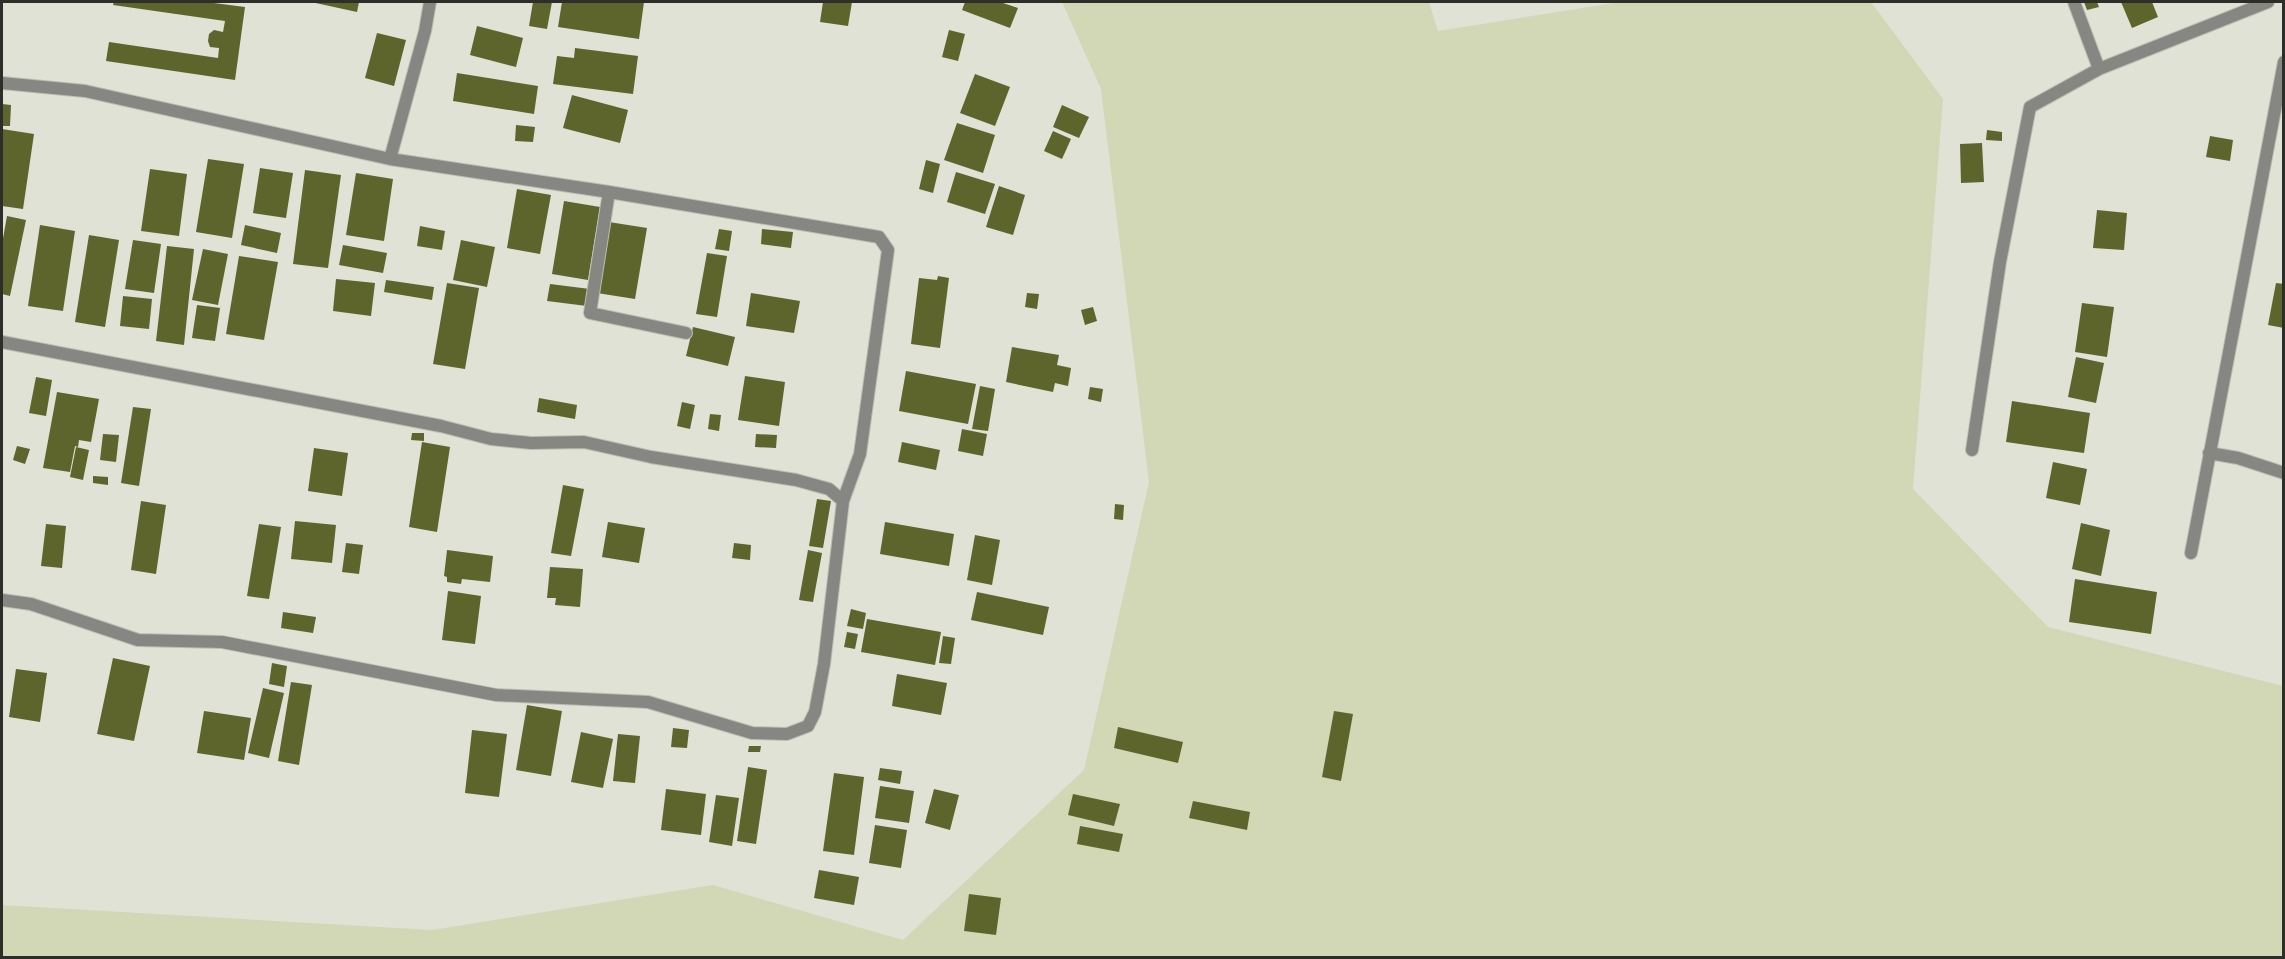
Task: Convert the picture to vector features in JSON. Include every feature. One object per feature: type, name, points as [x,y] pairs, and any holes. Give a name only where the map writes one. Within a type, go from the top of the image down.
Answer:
[{"type":"street","points":[[390,159],[425,31],[430,2]]},
{"type":"street","points":[[2074,2],[2099,69]]},
{"type":"street","points":[[1972,450],[2000,262],[2030,107],[2099,69],[2268,2]]},
{"type":"street","points":[[2191,553],[2283,62]]},
{"type":"street","points":[[2,84],[85,91],[390,159],[609,192],[879,237],[888,250],[860,454],[843,501],[824,664],[815,712],[808,726],[787,734],[752,733],[648,702],[496,695],[222,642],[138,640],[31,604],[2,600]]},
{"type":"street","points":[[609,192],[590,313],[686,333]]},
{"type":"street","points":[[2,342],[441,426],[491,439],[531,443],[584,442],[661,459],[796,480],[829,489],[843,501]]},
{"type":"street","points":[[2209,453],[2238,458],[2283,473]]},
{"type":"green space","points":[[1062,2],[1429,2],[1438,31],[1620,2],[1871,2],[1943,99],[1913,489],[2048,627],[2283,686],[2283,957],[2,958],[2,905],[432,930],[713,885],[903,940],[1084,770],[1149,482],[1101,89]]},
{"type":"building","points":[[114,2],[206,2],[245,7],[235,80],[106,61],[109,42],[218,58],[219,48],[210,47],[209,34],[214,30],[223,32],[225,21],[113,5]]},
{"type":"building","points":[[311,2],[359,2],[357,12]]},
{"type":"building","points":[[533,2],[552,2],[547,29],[529,26]]},
{"type":"building","points":[[562,2],[644,2],[639,39],[558,27]]},
{"type":"building","points":[[823,2],[852,2],[848,26],[820,22]]},
{"type":"building","points":[[965,2],[1000,2],[1018,8],[1010,28],[962,10]]},
{"type":"building","points":[[2084,2],[2097,2],[2099,7],[2087,10]]},
{"type":"building","points":[[2121,2],[2152,2],[2158,17],[2132,28]]},
{"type":"building","points":[[477,26],[523,38],[516,67],[470,55]]},
{"type":"building","points":[[949,30],[965,34],[958,61],[942,57]]},
{"type":"building","points":[[377,33],[406,40],[394,86],[365,78]]},
{"type":"building","points":[[575,48],[638,56],[633,94],[553,84],[557,56],[574,58]]},
{"type":"building","points":[[457,73],[538,86],[534,114],[453,101]]},
{"type":"building","points":[[975,74],[1010,87],[995,126],[960,113]]},
{"type":"building","points":[[572,95],[628,110],[620,143],[563,128]]},
{"type":"building","points":[[2,104],[11,105],[10,126],[2,126]]},
{"type":"building","points":[[1062,105],[1089,117],[1079,138],[1053,127]]},
{"type":"building","points":[[957,123],[995,135],[983,173],[944,160]]},
{"type":"building","points":[[516,125],[535,127],[533,142],[515,141]]},
{"type":"building","points":[[2,129],[34,134],[23,209],[2,206]]},
{"type":"building","points":[[1987,130],[2002,132],[2002,141],[1986,140]]},
{"type":"building","points":[[1053,131],[1071,139],[1062,159],[1044,151]]},
{"type":"building","points":[[2210,136],[2233,140],[2230,161],[2206,157]]},
{"type":"building","points":[[1982,143],[1984,182],[1961,183],[1960,144]]},
{"type":"building","points":[[208,159],[244,164],[232,238],[196,232]]},
{"type":"building","points":[[926,160],[940,164],[933,193],[919,189]]},
{"type":"building","points":[[260,168],[293,173],[286,218],[253,213]]},
{"type":"building","points":[[150,169],[187,174],[179,236],[141,231]]},
{"type":"building","points":[[305,170],[341,175],[328,268],[293,264]]},
{"type":"building","points":[[956,172],[995,184],[985,214],[947,202]]},
{"type":"building","points":[[356,173],[393,179],[384,241],[346,235]]},
{"type":"building","points":[[999,186],[1025,195],[1013,235],[986,227]]},
{"type":"building","points":[[517,189],[551,195],[540,254],[507,248]]},
{"type":"building","points":[[564,201],[600,207],[588,280],[552,274]]},
{"type":"building","points":[[2097,210],[2127,213],[2124,250],[2093,248]]},
{"type":"building","points":[[7,216],[26,220],[10,296],[2,294],[2,244]]},
{"type":"building","points":[[609,222],[647,228],[635,299],[597,293]]},
{"type":"building","points":[[40,225],[75,231],[63,311],[28,306]]},
{"type":"building","points":[[245,225],[281,233],[277,253],[241,245]]},
{"type":"building","points":[[420,226],[445,231],[442,250],[417,246]]},
{"type":"building","points":[[719,229],[732,231],[729,251],[715,249]]},
{"type":"building","points":[[762,229],[793,232],[791,248],[761,244]]},
{"type":"building","points":[[89,235],[119,240],[105,327],[75,322]]},
{"type":"building","points":[[133,240],[161,244],[154,293],[125,289]]},
{"type":"building","points":[[461,240],[495,247],[487,287],[453,280]]},
{"type":"building","points":[[343,245],[387,253],[383,273],[339,265]]},
{"type":"building","points":[[167,246],[194,249],[184,345],[156,341]]},
{"type":"building","points":[[203,249],[228,254],[218,305],[192,300]]},
{"type":"building","points":[[707,253],[727,256],[717,317],[696,314]]},
{"type":"building","points":[[239,256],[278,262],[264,340],[226,334]]},
{"type":"building","points":[[938,276],[949,278],[940,348],[911,344],[919,278],[937,280]]},
{"type":"building","points":[[336,279],[375,283],[371,316],[333,311]]},
{"type":"building","points":[[386,280],[434,287],[432,300],[384,292]]},
{"type":"building","points":[[447,283],[479,288],[465,369],[433,364]]},
{"type":"building","points":[[2276,283],[2284,284],[2284,328],[2268,325]]},
{"type":"building","points":[[550,284],[590,289],[587,306],[547,301]]},
{"type":"building","points":[[751,293],[800,301],[794,333],[746,326]]},
{"type":"building","points":[[1027,293],[1039,294],[1037,309],[1025,307]]},
{"type":"building","points":[[123,296],[152,299],[149,329],[120,326]]},
{"type":"building","points":[[2082,303],[2114,307],[2107,357],[2075,352]]},
{"type":"building","points":[[197,305],[220,308],[215,341],[192,338]]},
{"type":"building","points":[[1093,307],[1097,321],[1085,325],[1081,310]]},
{"type":"building","points":[[693,327],[735,337],[728,366],[686,356]]},
{"type":"building","points":[[1012,347],[1059,355],[1057,365],[1071,368],[1068,386],[1055,383],[1053,392],[1006,382]]},
{"type":"building","points":[[2076,357],[2104,363],[2096,403],[2068,397]]},
{"type":"building","points":[[906,371],[976,384],[968,424],[899,411]]},
{"type":"building","points":[[745,376],[785,382],[779,426],[738,420]]},
{"type":"building","points":[[36,377],[52,380],[46,416],[29,413]]},
{"type":"building","points":[[980,386],[995,389],[988,431],[972,429]]},
{"type":"building","points":[[1090,387],[1103,389],[1101,402],[1088,399]]},
{"type":"building","points":[[57,392],[99,399],[91,442],[79,440],[78,447],[75,446],[70,472],[43,468]]},
{"type":"building","points":[[539,398],[577,405],[575,419],[537,412]]},
{"type":"building","points":[[2012,401],[2090,413],[2084,453],[2006,442]]},
{"type":"building","points":[[682,402],[695,405],[690,429],[677,426]]},
{"type":"building","points":[[133,407],[151,409],[139,486],[121,483]]},
{"type":"building","points":[[710,414],[721,415],[719,431],[708,429]]},
{"type":"building","points":[[962,429],[987,434],[983,456],[958,451]]},
{"type":"building","points":[[412,433],[424,433],[424,441],[411,440]]},
{"type":"building","points":[[103,434],[119,435],[116,462],[100,460]]},
{"type":"building","points":[[756,434],[777,435],[776,448],[755,447]]},
{"type":"building","points":[[422,442],[450,447],[437,532],[409,527]]},
{"type":"building","points":[[902,442],[940,450],[936,470],[898,462]]},
{"type":"building","points":[[17,446],[30,449],[25,464],[13,460]]},
{"type":"building","points":[[76,447],[89,450],[83,480],[70,477]]},
{"type":"building","points":[[314,448],[348,453],[342,496],[308,491]]},
{"type":"building","points":[[2053,462],[2087,469],[2080,505],[2046,498]]},
{"type":"building","points":[[93,476],[108,477],[108,485],[93,483]]},
{"type":"building","points":[[563,485],[584,489],[571,556],[551,553]]},
{"type":"building","points":[[817,499],[831,501],[823,548],[809,546]]},
{"type":"building","points":[[141,501],[166,505],[156,574],[131,570]]},
{"type":"building","points":[[1115,504],[1124,505],[1123,520],[1114,519]]},
{"type":"building","points":[[295,521],[336,525],[332,563],[291,559]]},
{"type":"building","points":[[608,522],[645,528],[639,563],[602,557]]},
{"type":"building","points":[[885,522],[954,534],[949,566],[880,554]]},
{"type":"building","points":[[2081,523],[2110,530],[2101,576],[2072,569]]},
{"type":"building","points":[[46,524],[66,526],[62,568],[41,566]]},
{"type":"building","points":[[259,524],[281,527],[269,599],[247,596]]},
{"type":"building","points":[[975,535],[1000,540],[992,585],[967,580]]},
{"type":"building","points":[[346,543],[363,545],[359,574],[342,572]]},
{"type":"building","points":[[734,543],[751,545],[750,560],[732,558]]},
{"type":"building","points":[[447,550],[493,556],[490,582],[462,579],[461,584],[447,582],[447,577],[444,576]]},
{"type":"building","points":[[808,550],[822,553],[813,602],[799,600]]},
{"type":"building","points":[[550,567],[583,569],[580,607],[555,605],[556,598],[547,598]]},
{"type":"building","points":[[2075,579],[2157,592],[2151,634],[2069,622]]},
{"type":"building","points":[[448,591],[481,596],[475,644],[442,640]]},
{"type":"building","points":[[977,592],[1049,607],[1043,635],[971,620]]},
{"type":"building","points":[[851,609],[866,613],[863,629],[847,626]]},
{"type":"building","points":[[283,612],[316,617],[313,633],[281,628]]},
{"type":"building","points":[[867,619],[941,632],[935,665],[861,652]]},
{"type":"building","points":[[847,632],[858,634],[855,649],[844,647]]},
{"type":"building","points":[[943,636],[955,638],[951,664],[939,663]]},
{"type":"building","points":[[113,658],[150,666],[134,741],[97,734]]},
{"type":"building","points":[[272,663],[287,666],[284,687],[269,684]]},
{"type":"building","points":[[16,669],[47,673],[40,722],[9,717]]},
{"type":"building","points":[[897,674],[947,683],[941,715],[892,706]]},
{"type":"building","points":[[291,682],[312,685],[299,765],[278,761]]},
{"type":"building","points":[[263,688],[284,693],[269,758],[248,753]]},
{"type":"building","points":[[527,705],[562,711],[551,776],[516,770]]},
{"type":"building","points":[[204,711],[251,718],[244,760],[197,753]]},
{"type":"building","points":[[1334,711],[1353,714],[1341,781],[1322,777]]},
{"type":"building","points":[[1118,727],[1183,742],[1178,763],[1114,748]]},
{"type":"building","points":[[673,728],[689,730],[687,748],[671,747]]},
{"type":"building","points":[[472,730],[507,734],[499,797],[465,793]]},
{"type":"building","points":[[581,732],[613,739],[603,788],[571,782]]},
{"type":"building","points":[[618,734],[640,736],[635,783],[613,781]]},
{"type":"building","points":[[749,746],[761,746],[760,752],[748,752]]},
{"type":"building","points":[[748,767],[767,770],[756,844],[737,841]]},
{"type":"building","points":[[880,768],[902,771],[900,784],[878,780]]},
{"type":"building","points":[[834,773],[864,777],[854,855],[823,851]]},
{"type":"building","points":[[880,786],[914,791],[909,823],[875,818]]},
{"type":"building","points":[[666,789],[706,794],[701,835],[661,830]]},
{"type":"building","points":[[934,789],[959,795],[950,830],[925,823]]},
{"type":"building","points":[[1073,794],[1120,804],[1114,826],[1068,815]]},
{"type":"building","points":[[716,795],[739,798],[732,846],[709,842]]},
{"type":"building","points":[[1193,801],[1250,812],[1247,830],[1189,818]]},
{"type":"building","points":[[875,825],[907,830],[901,868],[869,863]]},
{"type":"building","points":[[1080,826],[1123,834],[1119,852],[1077,844]]},
{"type":"building","points":[[819,870],[859,877],[854,905],[814,898]]},
{"type":"building","points":[[969,894],[1001,898],[996,935],[964,931]]}]
